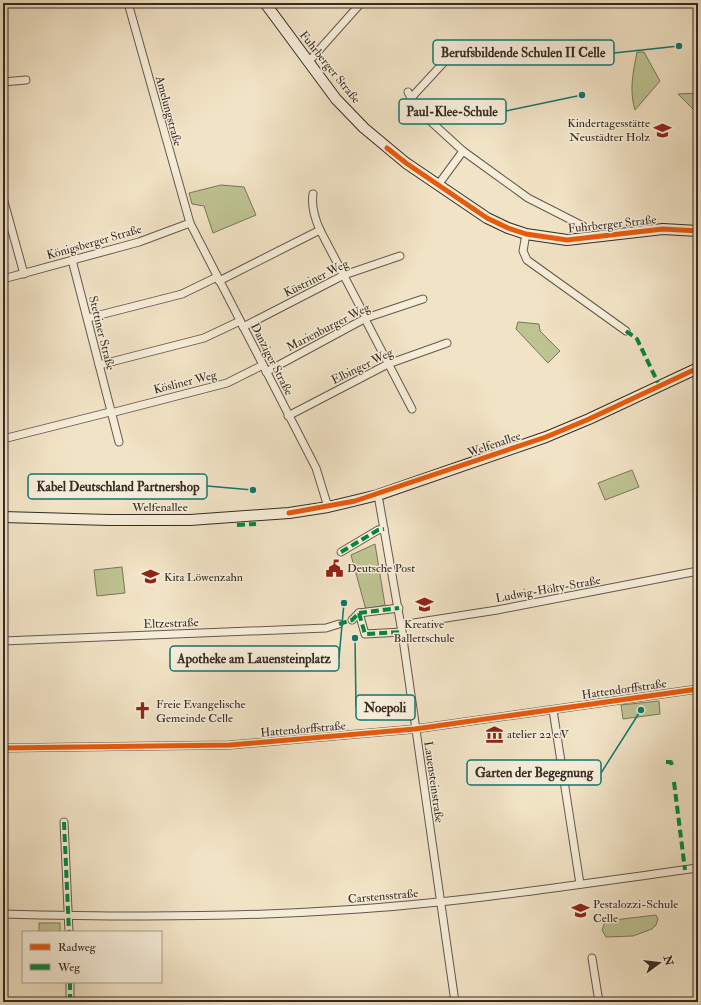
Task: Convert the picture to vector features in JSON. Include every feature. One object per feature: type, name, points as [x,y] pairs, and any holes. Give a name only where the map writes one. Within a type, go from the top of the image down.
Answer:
[{"type":"street","name":"Amelungstraße","points":[[128,3],[176,179],[190,223]]},
{"type":"street","name":"Fuhrberger Straße","points":[[265,3],[307,62],[336,99],[364,128],[401,159],[487,218],[508,228],[526,234],[567,240],[663,229],[698,231]]},
{"type":"street","points":[[307,62],[361,3]]},
{"type":"street","name":"Fuhrberger Straße","points":[[458,47],[409,95],[416,108],[463,151],[528,198],[583,226]]},
{"type":"street","points":[[3,82],[26,80]]},
{"type":"street","points":[[438,185],[463,151]]},
{"type":"street","points":[[313,194],[313,209],[320,230],[412,409]]},
{"type":"street","points":[[3,198],[24,274]]},
{"type":"street","name":"Königsberger Straße","points":[[3,279],[139,242],[190,223]]},
{"type":"street","name":"Danziger Straße","points":[[190,223],[316,468],[328,507]]},
{"type":"street","points":[[88,318],[182,294],[218,279],[320,230]]},
{"type":"street","points":[[526,234],[523,251],[527,260],[626,331]]},
{"type":"street","name":"Küstriner Weg","points":[[99,365],[204,338],[242,324],[344,275],[400,256]]},
{"type":"street","name":"Stettiner Straße","points":[[72,260],[88,318],[110,412],[119,442]]},
{"type":"street","name":"Marienburger Weg","points":[[264,368],[366,318],[423,298]]},
{"type":"street","name":"Elbinger Weg","points":[[288,416],[388,364],[447,343]]},
{"type":"street","name":"Kösliner Weg","points":[[110,412],[227,383],[264,368]]},
{"type":"street","name":"Welfenallee","points":[[3,517],[109,520],[190,520],[289,514],[328,507],[378,495],[568,428],[698,368]]},
{"type":"street","points":[[3,439],[110,412]]},
{"type":"street","name":"Lauensteinstraße","points":[[378,495],[399,608],[415,730],[455,1002]]},
{"type":"street","points":[[341,552],[378,530],[384,529]]},
{"type":"street","name":"Ludwig-Hölty-Straße","points":[[359,613],[365,634],[698,571]]},
{"type":"street","points":[[352,620],[359,613],[399,608]]},
{"type":"street","name":"Eltzestraße","points":[[3,640],[326,628],[339,624]]},
{"type":"street","name":"Hattendorffstraße","points":[[3,748],[230,744],[415,730],[698,689]]},
{"type":"street","points":[[553,710],[580,884]]},
{"type":"street","points":[[64,822],[69,931]]},
{"type":"street","name":"Carstensstraße","points":[[3,914],[68,916],[269,914],[441,902],[698,868]]},
{"type":"street","points":[[592,958],[599,1002]]},
{"type":"street","points":[[70,983],[70,1002]]},
{"type":"green space","points":[[637,52],[644,52],[660,81],[635,110],[632,88]]},
{"type":"green space","points":[[698,93],[698,114],[678,94]]},
{"type":"green space","points":[[221,185],[244,187],[256,215],[213,233],[204,206],[192,204],[189,193]]},
{"type":"green space","points":[[518,322],[539,324],[540,331],[560,351],[548,363],[516,329]]},
{"type":"green space","points":[[632,470],[639,487],[605,500],[598,483]]},
{"type":"green space","points":[[375,544],[385,605],[366,610],[351,555]]},
{"type":"green space","points":[[122,567],[125,593],[97,596],[94,570]]},
{"type":"green space","points":[[659,701],[660,714],[623,719],[621,705]]},
{"type":"green space","points":[[656,915],[658,919],[656,925],[652,929],[633,936],[606,937],[602,930],[605,921]]},
{"type":"green space","points":[[39,923],[60,923],[60,931],[39,931]]},
{"type":"marked path","points":[[626,331],[637,339],[660,387]]},
{"type":"marked path","points":[[237,525],[256,524]]},
{"type":"marked path","points":[[341,552],[378,530],[384,529]]},
{"type":"marked path","points":[[359,613],[399,608]]},
{"type":"marked path","points":[[359,613],[365,634],[402,632]]},
{"type":"marked path","points":[[339,624],[352,620],[359,613]]},
{"type":"marked path","points":[[666,762],[671,762],[672,766]]},
{"type":"marked path","points":[[674,782],[685,870]]},
{"type":"marked path","points":[[64,822],[69,931]]},
{"type":"marked path","points":[[70,983],[70,1002]]},
{"type":"cycle path","points":[[387,148],[406,163],[487,218],[508,228],[526,234],[567,240],[663,229],[698,231]]},
{"type":"cycle path","points":[[289,513],[355,501],[546,437],[589,419],[698,368]]},
{"type":"cycle path","points":[[3,748],[230,745],[415,729],[698,689]]},
{"type":"place","name":"Berufsbildende Schulen II Celle","points":[[679,46]]},
{"type":"place","name":"Paul-Klee-Schule","points":[[582,95]]},
{"type":"place","name":"Kindertagesstätte Neustädter Holz","points":[[663,130]]},
{"type":"place","name":"Kabel Deutschland Partnershop","points":[[253,490]]},
{"type":"place","name":"Deutsche Post","points":[[334,568]]},
{"type":"place","name":"Kita Löwenzahn","points":[[151,577]]},
{"type":"place","name":"Apotheke am Lauensteinplatz","points":[[344,603]]},
{"type":"place","name":"Kreative Ballettschule","points":[[424,605]]},
{"type":"place","name":"Noepoli","points":[[355,638]]},
{"type":"place","name":"Garten der Begegnung","points":[[641,710]]},
{"type":"place","name":"Freie Evangelische Gemeinde Celle","points":[[143,711]]},
{"type":"place","name":"atelier 22 e.V","points":[[494,734]]},
{"type":"place","name":"Pestalozzi-Schule Celle","points":[[580,911]]}]
